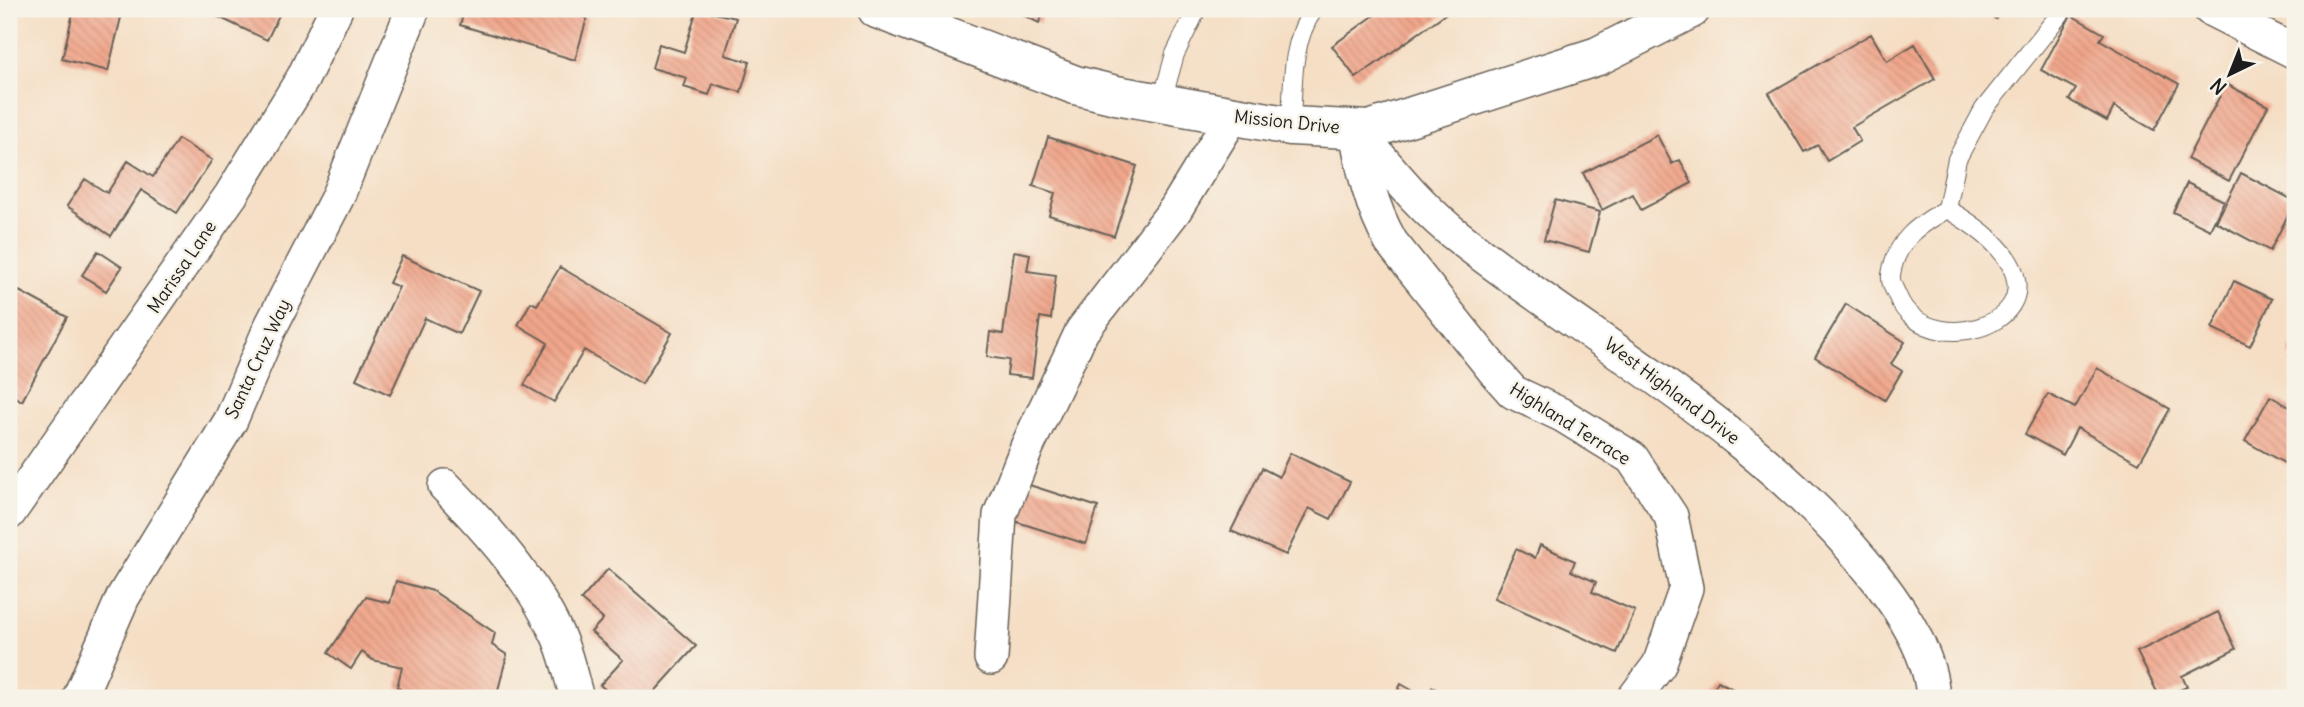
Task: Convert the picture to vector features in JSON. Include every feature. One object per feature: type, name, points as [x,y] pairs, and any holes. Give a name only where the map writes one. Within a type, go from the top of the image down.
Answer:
[{"type":"street","name":"Marissa Lane","points":[[9,513],[231,195],[303,78],[336,9]]},
{"type":"street","name":"Santa Cruz Way","points":[[79,698],[123,597],[231,419],[271,326],[341,188],[413,9]]},
{"type":"street","name":"Mission Drive","points":[[877,9],[1075,85],[1232,117],[1291,126],[1369,130],[1598,56],[1691,9]]},
{"type":"street","points":[[2210,9],[2295,52]]},
{"type":"street","points":[[990,658],[1000,515],[1027,447],[1082,331],[1175,210],[1232,117]]},
{"type":"street","name":"Highland Terrace","points":[[1355,128],[1365,180],[1377,218],[1413,272],[1513,393],[1562,415],[1632,458],[1671,516],[1686,588],[1659,665],[1634,698]]},
{"type":"street","name":"West Highland Drive","points":[[1355,128],[1401,181],[1460,238],[1729,430],[1846,538],[1898,606],[1917,642],[1933,698]]},
{"type":"street","points":[[445,486],[485,527],[527,583],[558,637],[577,698]]},
{"type":"lane","points":[[1161,104],[1175,54],[1197,9]]},
{"type":"lane","points":[[1291,126],[1294,60],[1306,19],[1314,9]]},
{"type":"lane","points":[[1947,209],[1976,226],[1999,247],[2017,275],[2017,298],[1997,321],[1969,332],[1925,326],[1902,308],[1890,278],[1897,250],[1916,226],[1947,209],[1957,159],[1984,109],[2064,9]]},
{"type":"building","points":[[74,9],[123,9],[108,71],[62,59]]},
{"type":"building","points":[[202,9],[282,9],[267,40]]},
{"type":"building","points":[[465,9],[556,9],[587,18],[575,60],[460,25]]},
{"type":"building","points":[[697,9],[736,18],[725,55],[750,62],[741,92],[713,84],[709,95],[684,87],[687,78],[652,68],[659,44],[684,52]]},
{"type":"building","points":[[1011,9],[1046,9],[1039,23]]},
{"type":"building","points":[[1383,9],[1452,9],[1356,78],[1332,46]]},
{"type":"building","points":[[1977,9],[2001,9],[1996,19]]},
{"type":"building","points":[[2071,15],[2104,34],[2100,40],[2179,84],[2154,130],[2114,107],[2107,121],[2069,100],[2076,89],[2041,70]]},
{"type":"building","points":[[1871,34],[1887,61],[1915,44],[1935,79],[1852,127],[1860,141],[1827,161],[1818,145],[1804,152],[1769,93]]},
{"type":"building","points":[[2226,84],[2268,106],[2229,181],[2187,159]]},
{"type":"building","points":[[1657,135],[1672,164],[1680,160],[1692,183],[1641,210],[1633,194],[1602,210],[1583,173]]},
{"type":"building","points":[[1048,137],[1137,166],[1114,236],[1049,215],[1055,193],[1033,186]]},
{"type":"building","points":[[178,139],[212,160],[177,213],[141,190],[111,236],[67,206],[85,179],[107,193],[128,161],[153,177]]},
{"type":"building","points":[[2241,173],[2295,201],[2270,251],[2216,222]]},
{"type":"building","points":[[2187,183],[2224,201],[2210,230],[2173,212]]},
{"type":"building","points":[[1555,200],[1600,212],[1589,252],[1544,240]]},
{"type":"building","points":[[98,251],[122,267],[106,291],[82,275]]},
{"type":"building","points":[[1014,251],[1030,254],[1027,271],[1056,275],[1051,319],[1040,317],[1032,378],[1007,375],[1009,360],[987,357],[990,332],[1003,334]]},
{"type":"building","points":[[402,256],[479,291],[459,334],[425,318],[390,395],[356,379],[399,287],[389,283]]},
{"type":"building","points":[[560,267],[672,333],[642,384],[584,350],[554,402],[524,385],[548,343],[518,325],[531,302],[537,305]]},
{"type":"building","points":[[2234,281],[2272,299],[2250,346],[2212,328]]},
{"type":"building","points":[[19,291],[67,317],[22,401],[9,393],[9,311]]},
{"type":"building","points":[[1846,304],[1905,342],[1891,364],[1902,371],[1885,400],[1815,357]]},
{"type":"building","points":[[2295,342],[2295,358],[2289,355]]},
{"type":"building","points":[[2097,368],[2170,409],[2139,463],[2077,428],[2063,455],[2025,434],[2048,394],[2075,408]]},
{"type":"building","points":[[2270,396],[2295,410],[2295,469],[2245,441]]},
{"type":"building","points":[[1290,453],[1350,482],[1331,519],[1309,508],[1286,555],[1231,531],[1262,468],[1279,477]]},
{"type":"building","points":[[1023,483],[1098,507],[1086,544],[1011,520]]},
{"type":"building","points":[[1540,545],[1575,561],[1571,571],[1596,582],[1592,592],[1635,611],[1617,653],[1494,598],[1516,549],[1535,558]]},
{"type":"building","points":[[608,569],[696,646],[649,698],[615,698],[600,685],[623,660],[591,632],[603,619],[581,600]]},
{"type":"building","points":[[396,581],[433,591],[495,633],[492,645],[507,655],[496,698],[413,698],[397,687],[402,667],[373,660],[362,652],[351,669],[328,653],[366,597],[390,603]]},
{"type":"building","points":[[2218,612],[2236,649],[2182,676],[2187,687],[2160,698],[2137,652]]},
{"type":"building","points":[[1718,681],[1749,698],[1708,698]]},
{"type":"building","points":[[1401,684],[1426,698],[1394,698]]},
{"type":"building","points":[[1432,687],[1453,698],[1426,698]]}]
